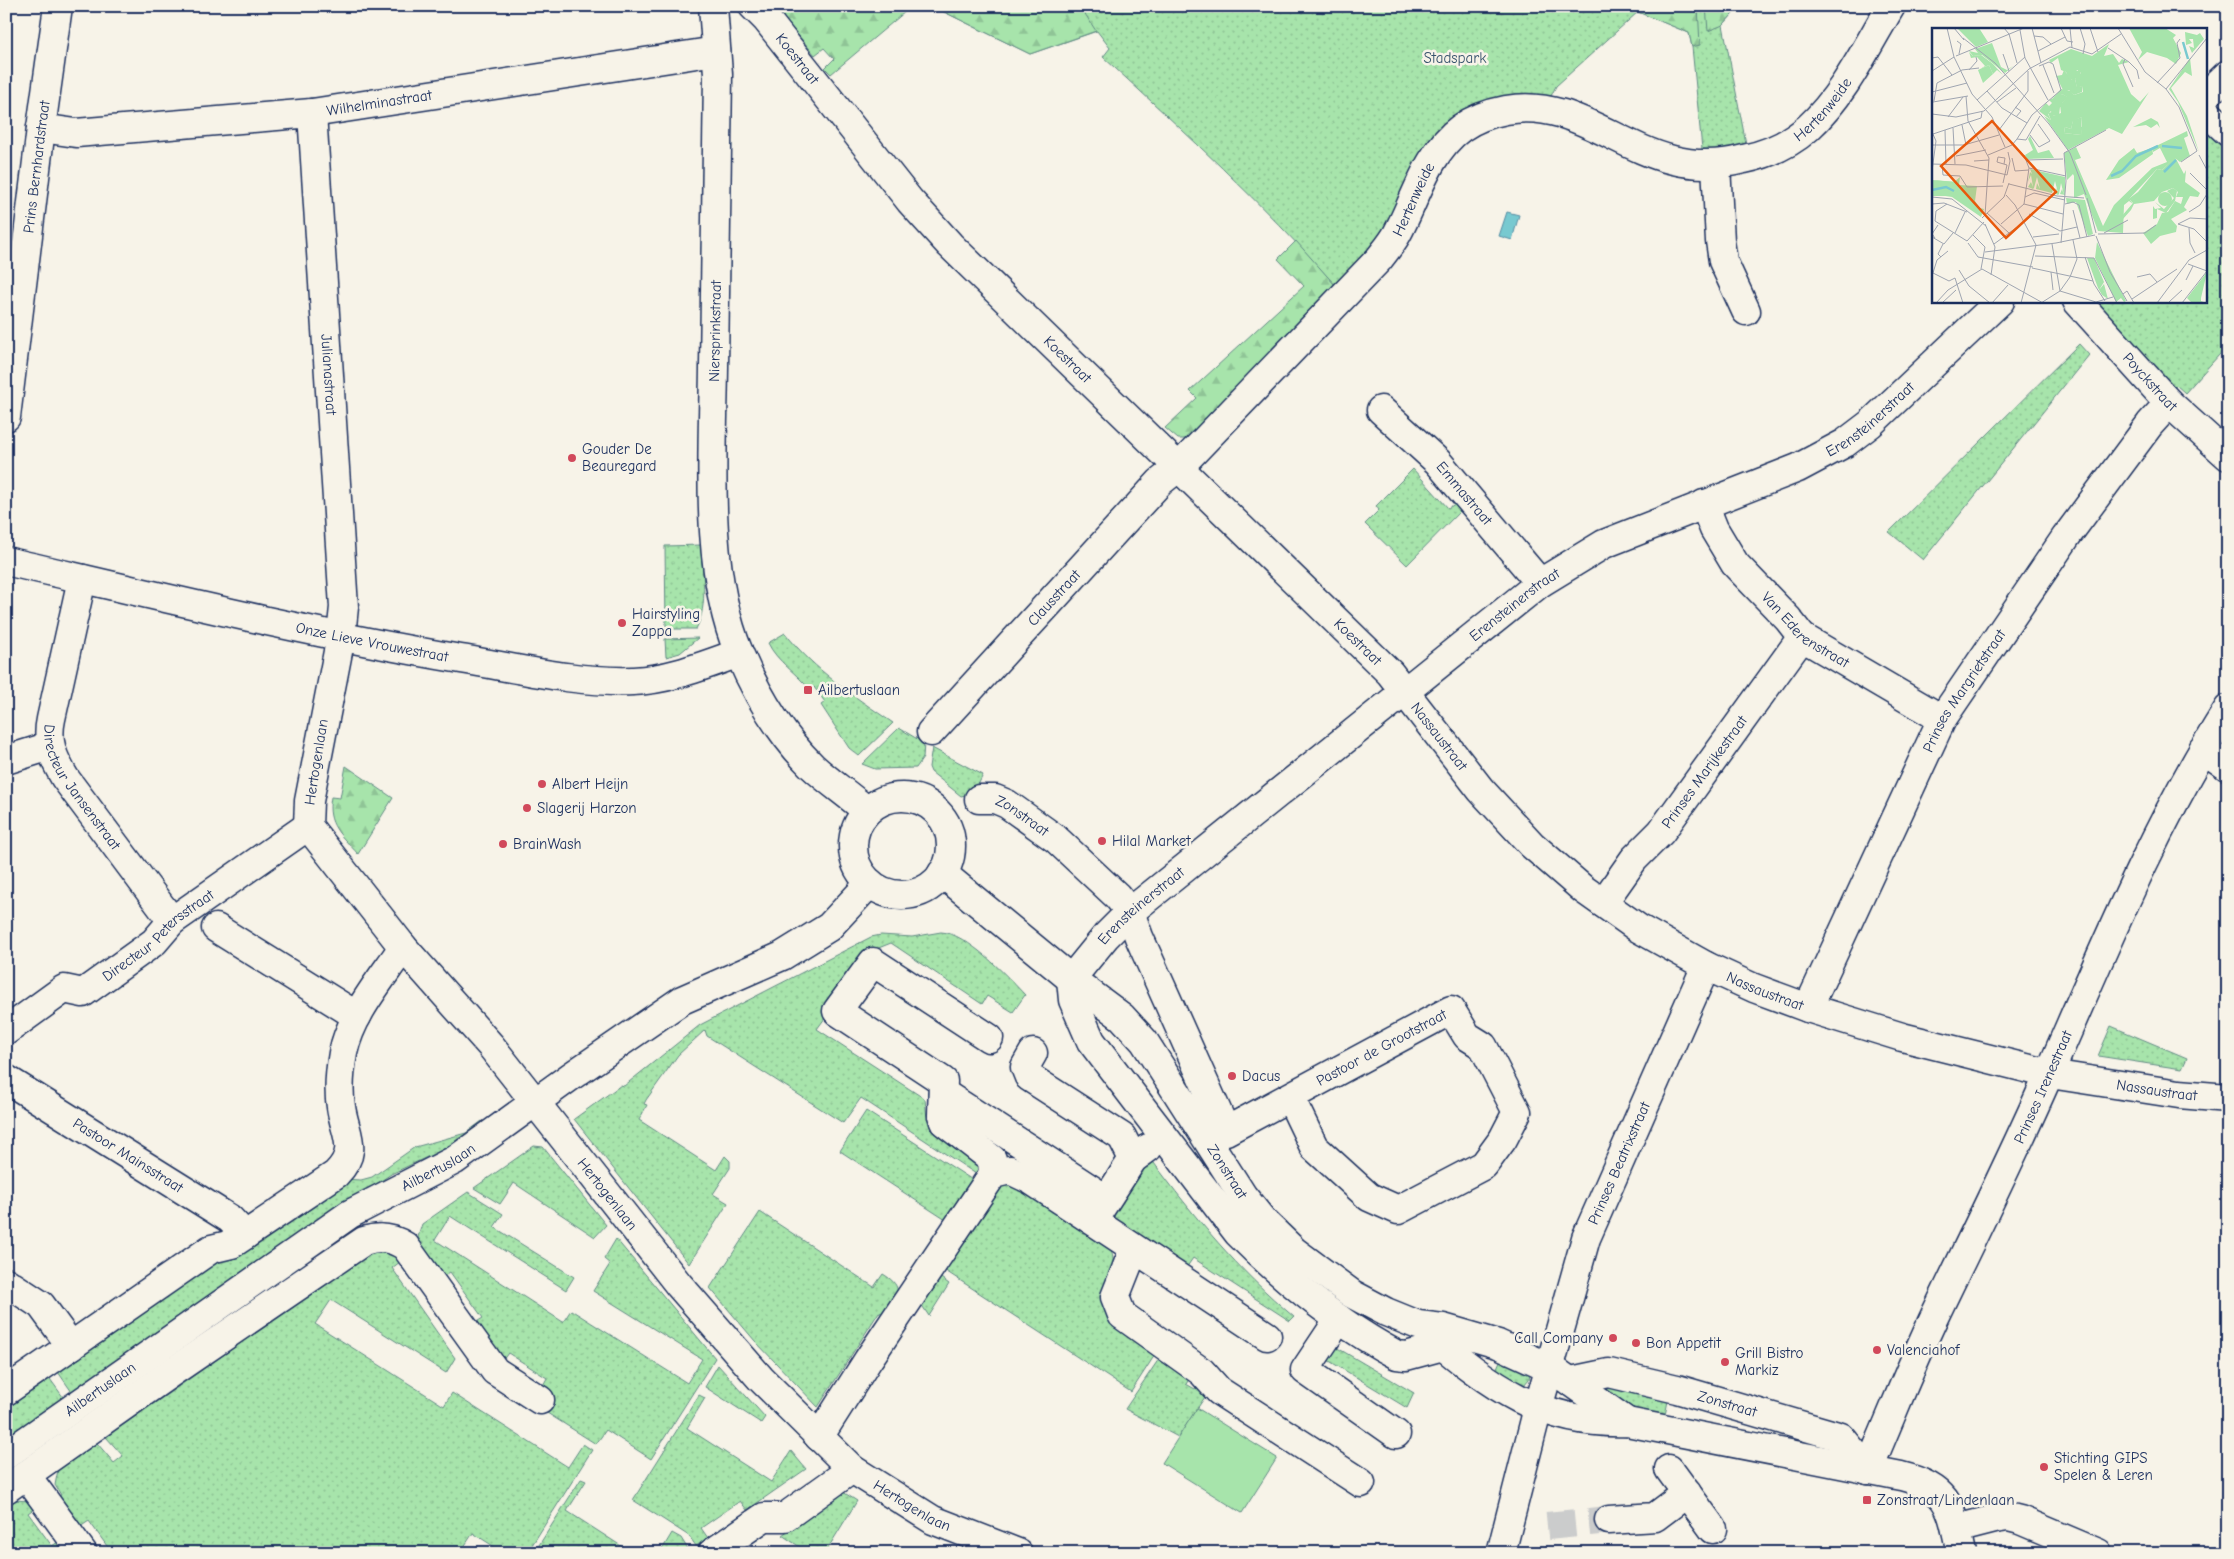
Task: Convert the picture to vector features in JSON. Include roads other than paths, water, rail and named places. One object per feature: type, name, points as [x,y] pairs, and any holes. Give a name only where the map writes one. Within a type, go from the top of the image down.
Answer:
[{"type":"street","name":"Prins Bernhardstraat","points":[[6,417],[41,128],[58,6]]},
{"type":"street","name":"Niersprinkstraat","points":[[714,6],[718,74],[714,503],[721,585],[730,628],[739,653]]},
{"type":"street","name":"Koestraat","points":[[753,6],[766,19],[910,201],[950,245],[1180,466],[1390,673],[1404,692]]},
{"type":"street","name":"Hertenweide","points":[[1180,466],[1379,259],[1396,236],[1430,163],[1446,143],[1473,121],[1492,113],[1514,108],[1549,109],[1567,114],[1654,154],[1675,161],[1716,165],[1760,156],[1774,150],[1808,127],[1836,96],[1891,6]]},
{"type":"street","name":"Wilhelminastraat","points":[[41,128],[76,133],[312,114],[716,51]]},
{"type":"street","points":[[2206,95],[2228,74]]},
{"type":"street","points":[[2206,111],[2228,132]]},
{"type":"street","name":"Julianastraat","points":[[312,114],[344,607],[341,636]]},
{"type":"street","points":[[1716,165],[1720,241],[1723,261],[1746,312]]},
{"type":"street","name":"Erensteinerstraat","points":[[1071,979],[1106,936],[1130,912],[1540,583],[1604,544],[1798,468],[1845,443],[1876,418],[1999,302]]},
{"type":"street","name":"Poyckstraat","points":[[2078,302],[2170,403],[2228,456]]},
{"type":"street","name":"Prinses Margrietstraat","points":[[1808,1008],[1942,719],[2066,537],[2150,424],[2170,403]]},
{"type":"street","name":"Emmastraat","points":[[1382,410],[1438,462],[1540,583]]},
{"type":"street","name":"Clausstraat","points":[[931,732],[1160,482],[1180,466]]},
{"type":"street","name":"Van Ederenstraat","points":[[1704,504],[1714,529],[1735,564],[1788,619],[1802,637],[1942,719]]},
{"type":"street","name":"Onze Lieve Vrouwestraat","points":[[6,561],[341,636],[520,669],[576,677],[625,680],[666,676],[739,653]]},
{"type":"street","name":"Directeur Jansenstraat","points":[[82,578],[50,726],[50,746],[55,762],[65,778],[172,921]]},
{"type":"street","name":"Hertogenlaan","points":[[341,636],[309,801],[308,826],[403,947],[491,1046],[679,1285],[761,1378],[819,1438],[852,1469],[933,1520],[1013,1552]]},
{"type":"street","name":"Prinses Marijkestraat","points":[[1603,903],[1634,859],[1661,832],[1802,637]]},
{"type":"street","points":[[739,653],[759,695],[812,766],[866,811]]},
{"type":"street","name":"Nassaustraat","points":[[1404,692],[1505,818],[1552,863],[1638,928],[1706,966],[1808,1008],[1902,1037],[2050,1074],[2178,1094],[2228,1098]]},
{"type":"street","name":"Prinses Irenestraat","points":[[1868,1470],[1937,1311],[2050,1074],[2080,1000],[2151,845],[2202,749],[2228,709]]},
{"type":"street","points":[[6,760],[50,746]]},
{"type":"street","points":[[2202,749],[2228,767]]},
{"type":"street","points":[[895,797],[911,798],[926,803],[947,827],[951,843],[949,859],[942,874],[931,885],[916,893],[900,895],[884,892],[870,883],[860,871],[854,856],[853,840],[858,824],[866,811],[880,802],[895,797]]},
{"type":"street","name":"Zonstraat","points":[[979,799],[995,799],[1008,804],[1039,826],[1117,896],[1130,912],[1138,937],[1222,1125]]},
{"type":"street","name":"Directeur Petersstraat","points":[[6,1030],[64,989],[84,993],[154,942],[172,921],[308,826]]},
{"type":"street","name":"Zonstraat","points":[[942,874],[1071,979],[1122,1017],[1144,1041],[1225,1170],[1263,1221],[1294,1251],[1352,1294],[1386,1312],[1418,1325],[1443,1328],[1498,1344],[1561,1374],[1627,1422]]},
{"type":"street","name":"Ailbertuslaan","points":[[83,1553],[16,1482],[84,1418],[350,1214],[455,1160],[682,1000],[782,956],[815,936],[828,927],[870,883]]},
{"type":"street","points":[[216,928],[357,1016]]},
{"type":"street","points":[[6,1392],[211,1249],[232,1244],[245,1236],[336,1174],[346,1165],[351,1150],[341,1107],[340,1077],[345,1047],[357,1016],[403,947]]},
{"type":"street","points":[[819,1438],[868,1360],[994,1174],[992,1159],[944,1122],[942,1115],[943,1081],[838,1011],[873,962],[989,1038]]},
{"type":"street","name":"Prinses Beatrixstraat","points":[[1561,1374],[1586,1238],[1706,966]]},
{"type":"street","name":"Zonstraat","points":[[1071,979],[1073,1000],[1091,1041],[1238,1233],[1281,1275],[1339,1320],[1397,1355],[1406,1356],[1444,1346]]},
{"type":"street","name":"Pastoor de Grootstraat","points":[[1222,1125],[1226,1131],[1451,1010],[1467,1036],[1482,1046],[1517,1112],[1503,1139],[1484,1165],[1398,1210],[1369,1197],[1314,1147],[1290,1097]]},
{"type":"street","points":[[1033,1052],[1025,1067],[1029,1076],[1122,1137],[1133,1158]]},
{"type":"street","name":"Pastoor Mainsstraat","points":[[6,1079],[230,1219],[245,1236]]},
{"type":"street","points":[[943,1093],[1099,1210],[1134,1248],[1267,1336]]},
{"type":"street","points":[[1099,1210],[1133,1158],[1163,1137]]},
{"type":"street","points":[[994,1174],[1010,1170],[1099,1210]]},
{"type":"street","name":"Ailbertuslaan","points":[[6,1455],[84,1418],[364,1241],[380,1237],[388,1238],[404,1246],[495,1371],[540,1400]]},
{"type":"street","points":[[1134,1248],[1115,1297],[1122,1315],[1202,1372],[1219,1391],[1361,1482]]},
{"type":"street","points":[[6,1282],[41,1305],[71,1346]]},
{"type":"street","points":[[1339,1320],[1305,1370],[1396,1434]]},
{"type":"street","name":"Zonstraat","points":[[1418,1325],[1470,1369],[1509,1395],[1538,1408],[1598,1423],[1627,1422],[1902,1476],[1929,1484],[1946,1502],[1958,1541]]},
{"type":"street","name":"Zonstraat","points":[[1561,1374],[1608,1373],[1677,1389],[1841,1437],[1868,1470]]},
{"type":"street","points":[[1501,1553],[1538,1408],[1561,1374]]},
{"type":"street","points":[[712,1553],[764,1517],[785,1517],[852,1469]]},
{"type":"street","points":[[1669,1469],[1713,1529]]},
{"type":"street","points":[[1609,1520],[1655,1517],[1687,1493]]},
{"type":"street","points":[[1958,1541],[2008,1517],[2020,1520],[2098,1553]]},
{"type":"water","points":[[1507,212],[1519,215],[1512,240],[1499,236]]},
{"type":"tunnel","points":[[1547,1526],[1609,1520]]},
{"type":"place","name":"Gouder De Beauregard","points":[[572,458]]},
{"type":"place","name":"Hairstyling Zappa","points":[[622,623]]},
{"type":"place","name":"Ailbertuslaan","points":[[808,690]]},
{"type":"place","name":"Albert Heijn","points":[[542,784]]},
{"type":"place","name":"Slagerij Harzon","points":[[527,808]]},
{"type":"place","name":"Hilal Market","points":[[1102,841]]},
{"type":"place","name":"BrainWash","points":[[503,844]]},
{"type":"place","name":"Dacus","points":[[1232,1076]]},
{"type":"place","name":"Call Company","points":[[1613,1338]]},
{"type":"place","name":"Bon Appetit","points":[[1636,1343]]},
{"type":"place","name":"Valenciahof","points":[[1877,1350]]},
{"type":"place","name":"Grill Bistro Markiz","points":[[1725,1362]]},
{"type":"place","name":"Stichting GIPS Spelen & Leren","points":[[2044,1467]]},
{"type":"place","name":"Zonstraat/Lindenlaan","points":[[1867,1500]]},
{"type":"park label","name":"Stadspark","points":[[1455,58]]}]
